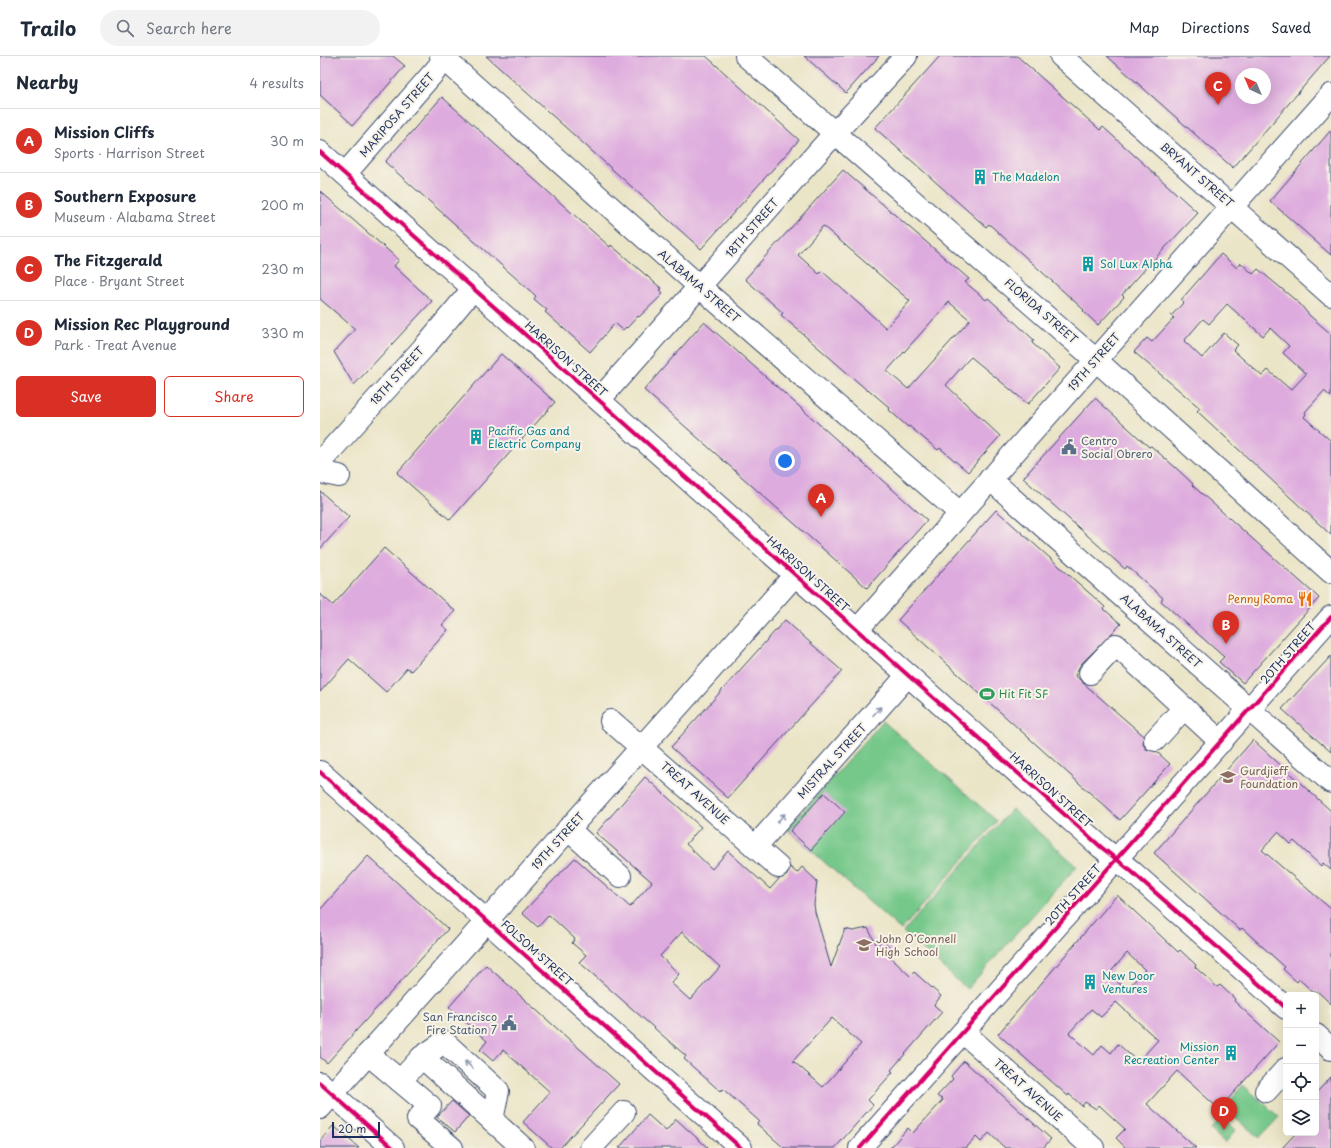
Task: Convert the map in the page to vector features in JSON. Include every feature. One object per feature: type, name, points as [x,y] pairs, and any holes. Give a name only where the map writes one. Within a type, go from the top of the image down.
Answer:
[{"type":"street","name":"FLORIDA STREET","points":[[746,56],[834,134],[976,254],[1331,572]]},
{"type":"street","name":"18TH STREET","points":[[599,400],[834,134],[906,56]]},
{"type":"street","name":"BRYANT STREET","points":[[1061,56],[1331,295]]},
{"type":"street","name":"MARIPOSA STREET","points":[[345,174],[445,57]]},
{"type":"street","name":"ALABAMA STREET","points":[[445,57],[700,287],[960,513]]},
{"type":"street","name":"19TH STREET","points":[[857,630],[1231,206],[1331,95]]},
{"type":"street","name":"HARRISON STREET","points":[[320,152],[857,630],[1283,1005]]},
{"type":"street","name":"18TH STREET","points":[[320,462],[426,345],[473,289]]},
{"type":"street","name":"ALABAMA STREET","points":[[990,479],[1331,782]]},
{"type":"street","name":"19TH STREET","points":[[324,1095],[368,1054],[795,574]]},
{"type":"street","name":"20TH STREET","points":[[860,1148],[1331,617]]},
{"type":"street","points":[[1090,673],[1116,646],[1221,742]]},
{"type":"street","name":"MISTRAL STREET","points":[[755,847],[908,675]]},
{"type":"street","points":[[1155,740],[1184,708]]},
{"type":"street","name":"TREAT AVENUE","points":[[611,721],[778,867]]},
{"type":"street","name":"FOLSOM STREET","points":[[320,772],[741,1148]]},
{"type":"street","points":[[568,829],[620,876]]},
{"type":"street","name":"TREAT AVENUE","points":[[963,1032],[1093,1148]]},
{"type":"street","points":[[1319,1038],[1331,1049]]},
{"type":"street","points":[[400,1081],[422,1057],[444,1042],[498,1091],[492,1120]]},
{"type":"street","points":[[368,1054],[430,1106],[418,1119],[452,1148]]},
{"type":"street","points":[[422,1057],[523,1148]]},
{"type":"street","points":[[1266,1091],[1283,1072]]},
{"type":"street","points":[[324,1095],[393,1148]]},
{"type":"street","points":[[591,1148],[624,1112]]},
{"type":"green space","points":[[883,721],[997,821],[901,930],[787,829]]},
{"type":"green space","points":[[1012,809],[1077,866],[967,989],[903,932]]},
{"type":"green space","points":[[1243,1085],[1279,1117],[1259,1138],[1224,1107]]},
{"type":"green space","points":[[1222,1117],[1236,1130],[1225,1143],[1211,1130]]},
{"type":"building","points":[[320,56],[393,56],[405,66],[353,125],[320,95]]},
{"type":"building","points":[[486,56],[706,56],[799,140],[701,249]]},
{"type":"building","points":[[804,56],[879,56],[846,93]]},
{"type":"building","points":[[940,56],[1017,56],[1100,130],[1103,127],[1198,213],[1122,295],[1124,297],[1098,325],[1083,311],[1084,310],[989,224],[986,227],[875,128]]},
{"type":"building","points":[[1107,56],[1330,56],[1233,168]]},
{"type":"building","points":[[442,97],[610,247],[611,245],[662,289],[660,290],[663,293],[661,296],[627,328],[626,327],[623,330],[615,323],[590,352],[545,312],[547,310],[534,299],[536,296],[385,162]]},
{"type":"building","points":[[1331,130],[1331,255],[1270,201]]},
{"type":"building","points":[[843,170],[969,279],[965,282],[986,300],[988,298],[1007,315],[1034,340],[1032,343],[1060,368],[1028,404],[971,357],[966,362],[946,385],[1000,436],[968,472],[940,448],[938,450],[909,426],[908,427],[889,410],[890,408],[869,390],[868,391],[781,315],[783,313],[745,279]],"holes":[[[823,226],[910,301],[886,328],[822,271],[819,274],[798,255]],[[949,302],[970,320],[908,389],[887,371]]]},
{"type":"building","points":[[320,191],[399,260],[394,266],[432,301],[354,385],[334,352],[355,329],[320,299]]},
{"type":"building","points":[[1221,254],[1237,268],[1241,263],[1253,274],[1258,269],[1300,304],[1309,315],[1331,334],[1331,397],[1324,391],[1305,412],[1306,414],[1304,417],[1331,441],[1331,535],[1197,411],[1200,408],[1134,352],[1147,338],[1152,342],[1174,318],[1171,316],[1184,302],[1181,300]],"holes":[[[1227,304],[1263,336],[1270,328],[1289,346],[1283,353],[1306,374],[1291,390],[1268,370],[1262,376],[1233,350],[1238,345],[1224,333],[1202,358],[1184,341],[1203,319],[1209,324]]]},
{"type":"building","points":[[704,322],[927,520],[867,588],[644,390]]},
{"type":"building","name":"Pacific Gas and Electric Company","points":[[501,354],[555,402],[450,520],[397,473]]},
{"type":"building","points":[[1095,398],[1149,447],[1151,446],[1175,467],[1193,484],[1192,485],[1319,598],[1243,683],[1219,662],[1224,657],[1161,601],[1163,598],[1127,566],[1125,569],[1023,478]]},
{"type":"building","points":[[320,491],[349,517],[320,549]]},
{"type":"building","points":[[996,510],[1105,607],[1104,609],[1121,624],[1081,664],[1075,675],[1144,736],[1143,743],[1146,749],[1157,752],[1170,764],[1120,820],[898,620]]},
{"type":"building","points":[[384,548],[455,611],[442,625],[448,630],[411,671],[407,668],[386,692],[349,659],[320,692],[320,594],[333,605]]},
{"type":"building","points":[[785,620],[842,671],[728,798],[671,747]]},
{"type":"building","points":[[1331,656],[1331,752],[1282,709]]},
{"type":"building","points":[[1253,740],[1331,811],[1331,870],[1323,863],[1321,866],[1294,841],[1291,844],[1278,832],[1262,850],[1331,909],[1331,1004],[1319,992],[1316,990],[1313,992],[1299,979],[1297,982],[1283,969],[1285,967],[1242,928],[1240,930],[1154,853]]},
{"type":"building","points":[[645,777],[701,827],[686,844],[712,869],[728,851],[770,889],[779,879],[787,875],[790,867],[797,873],[802,867],[817,881],[814,904],[815,912],[831,967],[845,929],[853,931],[868,928],[877,946],[882,940],[895,952],[890,957],[910,976],[914,972],[941,996],[934,1005],[942,1012],[891,1070],[893,1072],[868,1100],[873,1105],[835,1148],[784,1148],[757,1124],[759,1121],[723,1089],[720,1091],[684,1059],[686,1056],[579,962],[586,955],[572,943],[575,939],[549,915],[538,927],[522,913],[575,858],[630,907],[652,882],[596,833]],"holes":[[[682,932],[720,967],[690,1000],[671,983],[679,974],[660,956]],[[832,1018],[861,1044],[823,1087],[793,1061]]]},
{"type":"building","points":[[824,793],[845,812],[811,850],[790,831]]},
{"type":"building","points":[[368,856],[448,929],[327,1063],[320,1057],[320,910]]},
{"type":"building","points":[[1117,895],[1178,952],[1180,950],[1196,965],[1195,967],[1217,987],[1220,985],[1235,999],[1234,1001],[1279,1042],[1219,1109],[1177,1071],[1147,1104],[1196,1148],[1126,1148],[1116,1138],[1125,1129],[1099,1105],[1096,1109],[1085,1102],[1082,1106],[1069,1094],[1068,1096],[998,1034]],"holes":[[[1127,953],[1145,970],[1126,990],[1109,974]],[[1116,1002],[1158,1040],[1138,1062],[1118,1044],[1111,1053],[1102,1045],[1094,1055],[1069,1033],[1091,1009],[1101,1017]]]},
{"type":"building","points":[[486,965],[619,1084],[560,1148],[552,1148],[523,1122],[550,1092],[503,1050],[493,1061],[480,1050],[487,1041],[449,1007]]},
{"type":"building","points":[[964,1061],[1051,1139],[1043,1148],[1005,1148],[989,1133],[981,1142],[976,1137],[966,1148],[890,1148],[908,1128],[913,1133],[943,1100],[937,1096],[953,1079],[951,1076]]},
{"type":"building","points":[[1331,1077],[1331,1148],[1282,1148],[1293,1136],[1319,1136],[1319,1090]]},
{"type":"building","points":[[452,1101],[469,1116],[455,1132],[437,1117]]},
{"type":"building","points":[[648,1115],[666,1131],[676,1119],[708,1148],[619,1148]]},
{"type":"building","points":[[333,1126],[359,1148],[320,1148],[320,1141]]},
{"type":"cycle path","points":[[320,152],[1101,847],[1130,870],[1283,1005]]},
{"type":"cycle path","points":[[860,1148],[1331,617]]},
{"type":"cycle path","points":[[320,772],[741,1148]]},
{"type":"cycle path","points":[[320,1083],[393,1148]]},
{"type":"place","name":"The Fitzgerald","points":[[1218,105]]},
{"type":"place","name":"The Madelon","points":[[980,177]]},
{"type":"place","name":"Sol Lux Alpha","points":[[1088,264]]},
{"type":"place","name":"Pacific Gas and Electric Company","points":[[476,437]]},
{"type":"place","name":"Centro Social Obrero","points":[[1069,447]]},
{"type":"place","name":"Mission Cliffs","points":[[821,517]]},
{"type":"place","name":"Penny Roma","points":[[1305,599]]},
{"type":"place","name":"Southern Exposure","points":[[1226,644]]},
{"type":"place","name":"Hit Fit SF","points":[[987,694]]},
{"type":"place","name":"Gurdjieff Foundation","points":[[1228,777]]},
{"type":"place","name":"John O'Connell High School","points":[[864,945]]},
{"type":"place","name":"New Door Ventures","points":[[1090,982]]},
{"type":"place","name":"San Francisco Fire Station 7","points":[[509,1023]]},
{"type":"place","name":"Mission Recreation Center","points":[[1231,1053]]},
{"type":"place","name":"Mission Rec Playground","points":[[1224,1130]]}]
